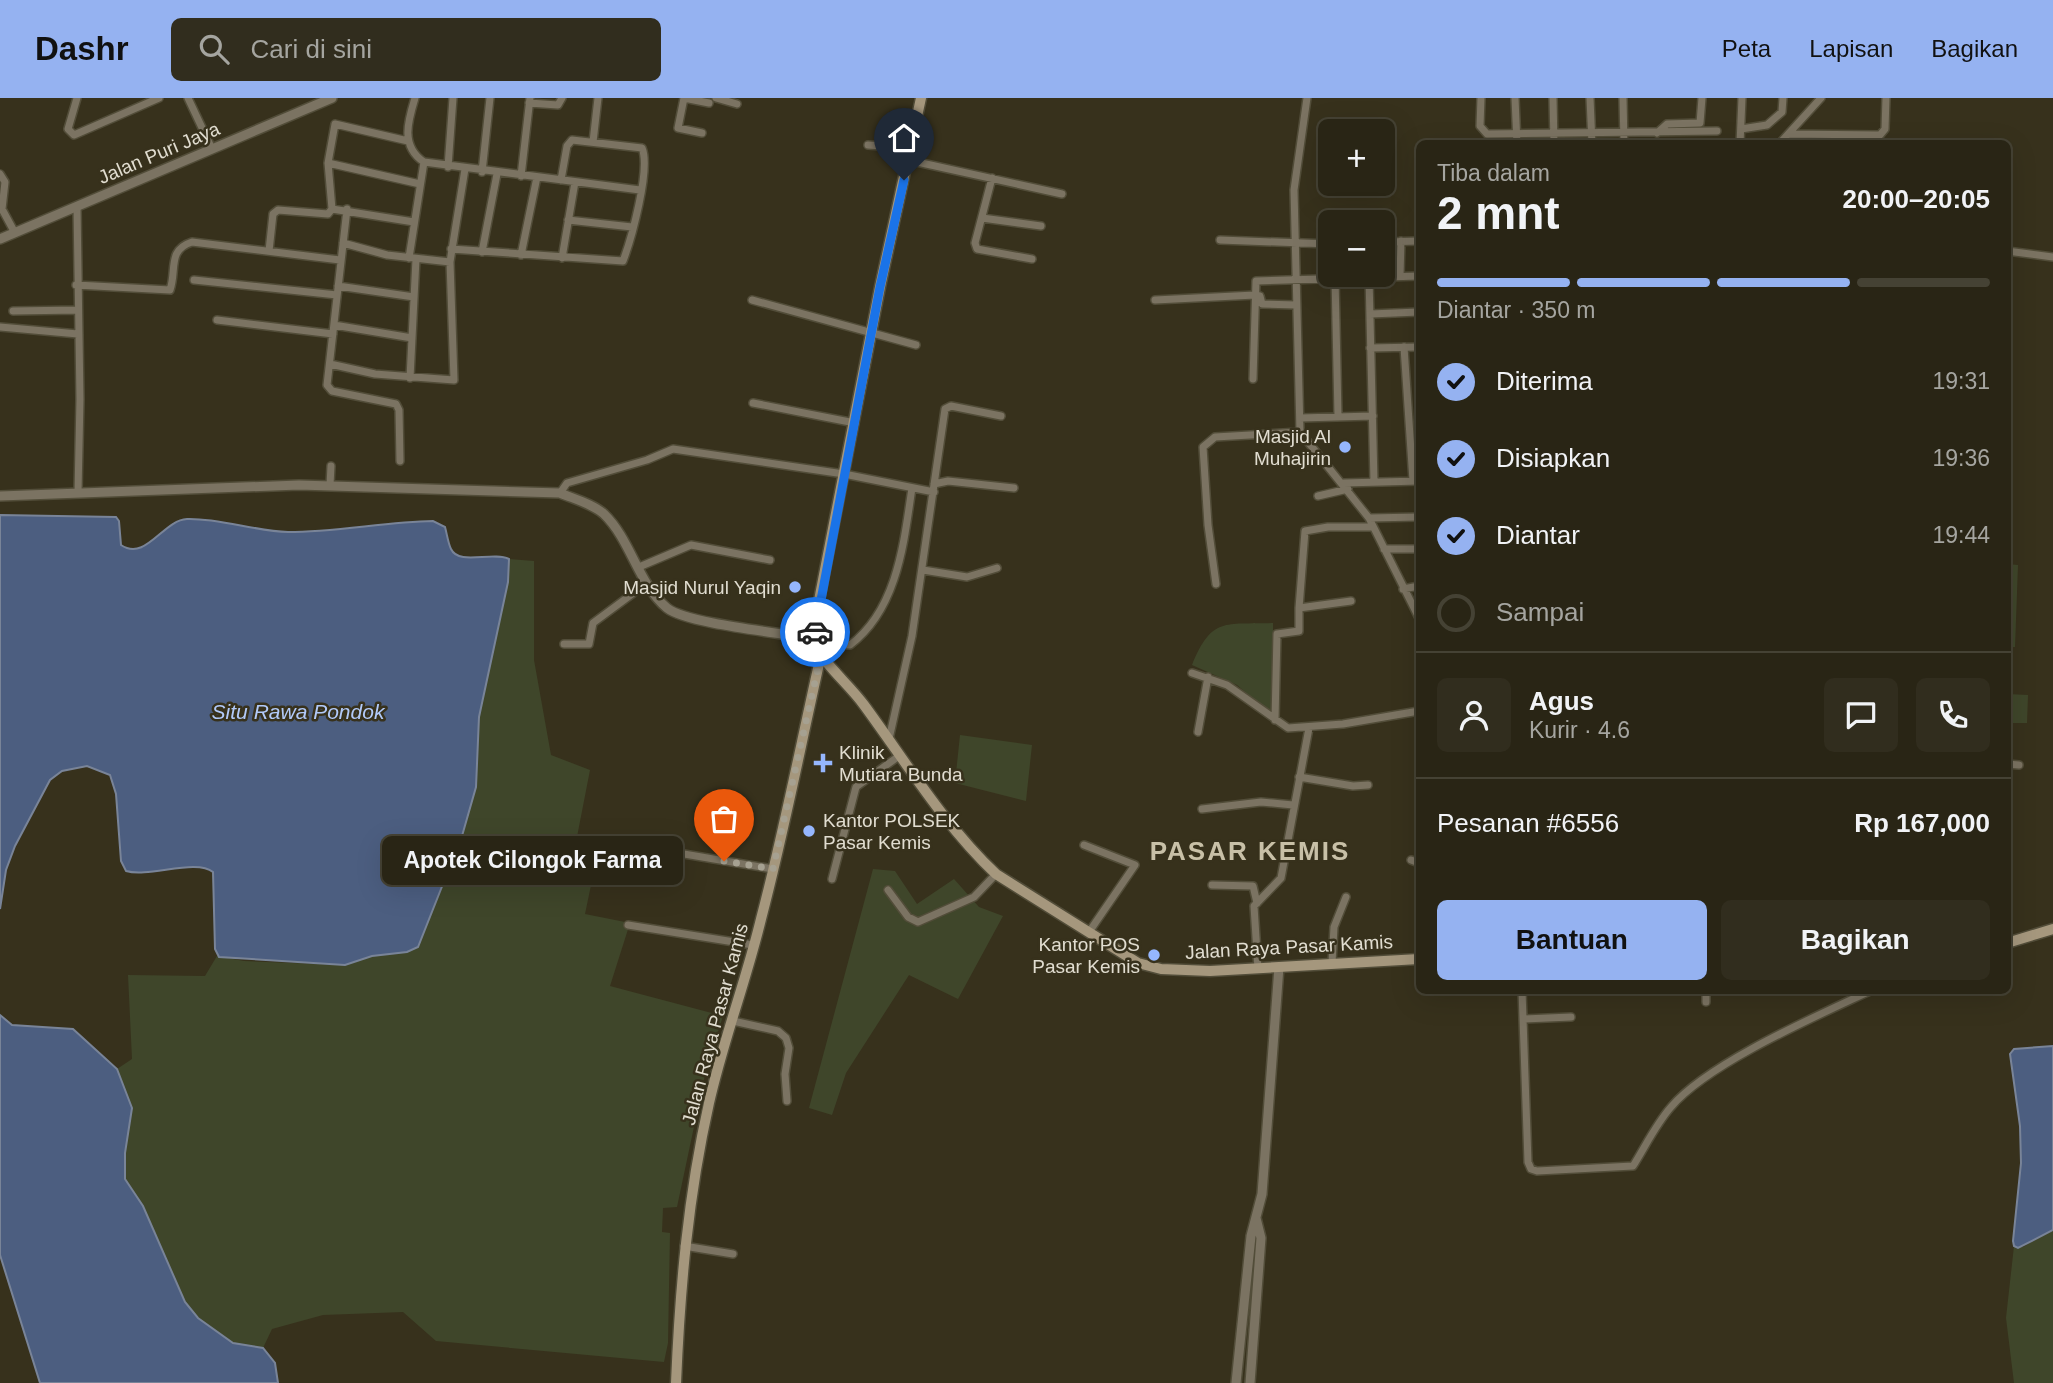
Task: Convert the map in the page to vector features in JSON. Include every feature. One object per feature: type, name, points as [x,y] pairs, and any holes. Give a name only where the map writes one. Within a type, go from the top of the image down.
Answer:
[{"type":"main road","points":[[821,655],[815,641],[844,474],[921,98]]},
{"type":"main road","name":"Jalan Raya Pasar Kamis","points":[[821,655],[846,680],[946,818],[996,874],[1149,967],[1210,971],[1416,959]]},
{"type":"main road","name":"Jalan Raya Pasar Kamis","points":[[676,1383],[683,1245],[709,1102],[754,945],[821,655]]},
{"type":"main road","points":[[2011,942],[2053,929]]},
{"type":"street","points":[[77,98],[68,129],[74,135],[159,98]]},
{"type":"street","points":[[188,98],[212,149]]},
{"type":"street","name":"Jalan Puri Jaya","points":[[0,239],[332,98]]},
{"type":"street","points":[[415,98],[407,128],[408,141],[412,153],[424,162],[482,172],[640,190]]},
{"type":"street","points":[[447,167],[453,98]]},
{"type":"street","points":[[482,172],[490,98]]},
{"type":"street","points":[[521,176],[530,100],[558,105],[562,98]]},
{"type":"street","points":[[593,142],[598,98]]},
{"type":"street","points":[[702,133],[678,128],[684,98],[709,103]]},
{"type":"street","points":[[716,98],[737,104]]},
{"type":"street","points":[[1307,98],[1294,190],[1293,245],[1300,432],[1346,486],[1370,522],[1416,613]]},
{"type":"street","points":[[1481,98],[1483,132],[1624,134],[1717,131]]},
{"type":"street","points":[[1515,98],[1517,140]]},
{"type":"street","points":[[1553,98],[1554,140]]},
{"type":"street","points":[[1590,98],[1591,140]]},
{"type":"street","points":[[1623,98],[1624,140]]},
{"type":"street","points":[[1657,133],[1667,124],[1700,122],[1702,98]]},
{"type":"street","points":[[1740,140],[1742,98]]},
{"type":"street","points":[[1741,129],[1773,122],[1782,112],[1783,98]]},
{"type":"street","points":[[1783,140],[1821,98]]},
{"type":"street","points":[[1789,134],[1880,135],[1885,129],[1886,98]]},
{"type":"street","points":[[269,251],[276,211],[328,214],[332,209],[328,163],[335,124],[408,141]]},
{"type":"street","points":[[451,250],[622,262],[640,190],[645,154],[642,148],[576,140],[568,144],[561,180]]},
{"type":"street","points":[[868,145],[910,148]]},
{"type":"street","points":[[908,160],[1062,194]]},
{"type":"street","points":[[411,378],[414,222],[424,162]]},
{"type":"street","points":[[328,163],[420,184]]},
{"type":"street","points":[[330,364],[411,378],[454,380],[450,262],[465,169]]},
{"type":"street","points":[[482,252],[498,174]]},
{"type":"street","points":[[2,175],[2,209],[15,233]]},
{"type":"street","points":[[521,255],[537,177]]},
{"type":"street","points":[[992,178],[977,250],[1031,259]]},
{"type":"street","points":[[562,258],[575,182]]},
{"type":"street","points":[[77,207],[78,492]]},
{"type":"street","points":[[332,209],[347,209],[414,222]]},
{"type":"street","points":[[347,209],[327,385],[332,391],[396,404],[399,410],[401,461]]},
{"type":"street","points":[[982,218],[1041,226]]},
{"type":"street","points":[[568,220],[632,227]]},
{"type":"street","points":[[1220,240],[1318,244]]},
{"type":"street","points":[[1395,241],[1416,241]]},
{"type":"street","points":[[1400,276],[1401,241]]},
{"type":"street","points":[[76,285],[170,290],[174,257],[180,248],[192,242],[340,260]]},
{"type":"street","points":[[343,243],[412,259],[450,262]]},
{"type":"street","points":[[2011,252],[2053,257]]},
{"type":"street","points":[[1395,276],[1416,276]]},
{"type":"street","points":[[1253,379],[1256,281],[1318,278]]},
{"type":"street","points":[[194,280],[337,295]]},
{"type":"street","points":[[338,286],[414,297]]},
{"type":"street","points":[[1335,287],[1338,416]]},
{"type":"street","points":[[1369,287],[1374,482]]},
{"type":"street","points":[[1155,300],[1255,295],[1260,296],[1262,304],[1296,305]]},
{"type":"street","points":[[752,300],[916,345]]},
{"type":"street","points":[[13,311],[78,310]]},
{"type":"street","points":[[1370,314],[1416,312]]},
{"type":"street","points":[[217,320],[333,334]]},
{"type":"street","points":[[334,325],[412,338]]},
{"type":"street","points":[[0,327],[78,334]]},
{"type":"street","points":[[1318,496],[1346,486],[1416,481],[1405,347]]},
{"type":"street","points":[[1370,348],[1416,347]]},
{"type":"street","points":[[753,403],[855,423]]},
{"type":"street","points":[[889,739],[923,570],[945,409],[951,406],[1001,416]]},
{"type":"street","points":[[1300,418],[1373,416]]},
{"type":"street","points":[[1216,584],[1208,525],[1203,447],[1215,438],[1300,432]]},
{"type":"street","points":[[560,494],[565,484],[570,481],[647,460],[673,449],[844,474],[912,488],[934,488],[948,481],[1014,488]]},
{"type":"street","points":[[330,485],[331,466]]},
{"type":"street","points":[[0,496],[330,485],[560,494],[602,513],[618,531],[647,583],[665,606],[679,614],[815,641],[850,645],[867,628],[884,601],[901,560],[912,488]]},
{"type":"street","points":[[1275,720],[1277,634],[1299,631],[1305,531],[1416,517]]},
{"type":"street","points":[[639,567],[691,545],[770,560]]},
{"type":"street","points":[[1384,549],[1416,548]]},
{"type":"street","points":[[923,570],[967,577],[997,568]]},
{"type":"street","points":[[564,643],[589,644],[593,623],[647,583]]},
{"type":"street","points":[[1403,589],[1416,587]]},
{"type":"street","points":[[1299,608],[1351,601]]},
{"type":"street","points":[[1192,673],[1227,685],[1288,728],[1416,711]]},
{"type":"street","points":[[1198,733],[1208,677]]},
{"type":"street","points":[[1258,969],[1253,912],[1257,903],[1281,878],[1309,727]]},
{"type":"street","points":[[832,879],[856,787],[899,756]]},
{"type":"street","points":[[2011,764],[2019,765]]},
{"type":"street","points":[[1299,777],[1353,786],[1368,785]]},
{"type":"street","points":[[1202,809],[1236,803],[1293,805]]},
{"type":"street","points":[[601,841],[773,869]]},
{"type":"street","points":[[1084,845],[1135,865],[1118,894],[1088,932]]},
{"type":"street","points":[[1410,860],[1416,862]]},
{"type":"street","points":[[887,890],[908,917],[918,922],[974,897],[996,874]]},
{"type":"street","points":[[1212,885],[1253,886],[1257,903]]},
{"type":"street","points":[[1332,963],[1334,927],[1346,897]]},
{"type":"street","points":[[628,925],[754,945]]},
{"type":"street","points":[[1236,1383],[1255,1213],[1262,1194],[1279,967]]},
{"type":"street","points":[[1522,994],[1527,1142],[1531,1169],[1633,1166],[1670,1108],[1695,1086],[1741,1056],[1864,994]]},
{"type":"street","points":[[1706,994],[1706,1002]]},
{"type":"street","points":[[1523,1018],[1571,1017]]},
{"type":"street","points":[[733,1021],[778,1031],[786,1038],[789,1048],[785,1074],[787,1101]]},
{"type":"street","points":[[1250,1383],[1261,1238],[1255,1213]]},
{"type":"street","points":[[683,1245],[733,1254]]},
{"type":"green space","points":[[509,559],[534,561],[534,660],[551,755],[590,770],[576,842],[599,847],[585,914],[630,923],[610,986],[723,1016],[706,1070],[677,1207],[663,1208],[662,1232],[670,1233],[668,1343],[664,1362],[436,1341],[403,1312],[323,1315],[272,1329],[263,1348],[233,1343],[198,1318],[185,1302],[143,1206],[125,1179],[125,1153],[132,1108],[117,1069],[132,1059],[128,975],[205,976],[217,956],[244,961],[345,965],[372,956],[407,952],[418,947],[462,836],[476,787],[479,717],[508,582]]},
{"type":"green space","points":[[2011,564],[2018,565],[2015,647],[2011,647]]},
{"type":"green space","points":[[1273,623],[1273,716],[1237,685],[1192,665],[1206,638],[1222,626]]},
{"type":"green space","points":[[2011,694],[2028,695],[2027,723],[2011,723]]},
{"type":"green space","points":[[960,735],[1032,745],[1026,801],[955,783]]},
{"type":"green space","points":[[873,869],[895,871],[917,904],[954,879],[979,907],[1003,916],[958,999],[909,975],[846,1073],[832,1115],[809,1108]]},
{"type":"green space","points":[[2053,1230],[2053,1383],[2014,1383],[2006,1318],[2014,1246],[2023,1247]]},
{"type":"water","name":"Situ Rawa Pondok","points":[[0,515],[116,517],[119,521],[121,545],[130,549],[147,545],[170,526],[187,519],[212,520],[288,532],[433,521],[445,527],[450,547],[461,557],[494,556],[509,559],[508,582],[479,717],[476,787],[462,836],[418,947],[407,952],[372,956],[345,965],[219,957],[215,949],[213,872],[195,867],[147,872],[126,871],[121,861],[116,794],[110,775],[87,766],[62,771],[50,780],[15,846],[6,870],[0,909]]},
{"type":"water","points":[[0,1015],[12,1025],[73,1029],[117,1069],[132,1108],[125,1153],[125,1179],[143,1206],[185,1302],[198,1318],[233,1343],[263,1348],[275,1363],[278,1383],[40,1383],[0,1255]]},
{"type":"water","points":[[2053,1046],[2053,1230],[2018,1248],[2013,1241],[2021,1163],[2020,1126],[2010,1054],[2014,1049]]},
{"type":"way so far","points":[[724,861],[773,869],[821,655],[815,643],[815,632]]},
{"type":"place","name":"Masjid Al Muhajirin","points":[[1345,447]]},
{"type":"place","name":"Masjid Nurul Yaqin","points":[[795,587]]},
{"type":"place","name":"Klinik Mutiara Bunda","points":[[823,763]]},
{"type":"place","name":"Kantor POLSEK Pasar Kemis","points":[[809,831]]},
{"type":"place","name":"Apotek Cilongok Farma","points":[[724,861]]},
{"type":"place","name":"Kantor POS Pasar Kemis","points":[[1154,955]]},
{"type":"district","name":"PASAR KEMIS","points":[[1250,851]]},
{"type":"route","points":[[815,632],[818,604],[836,526],[880,287],[904,180]]}]
